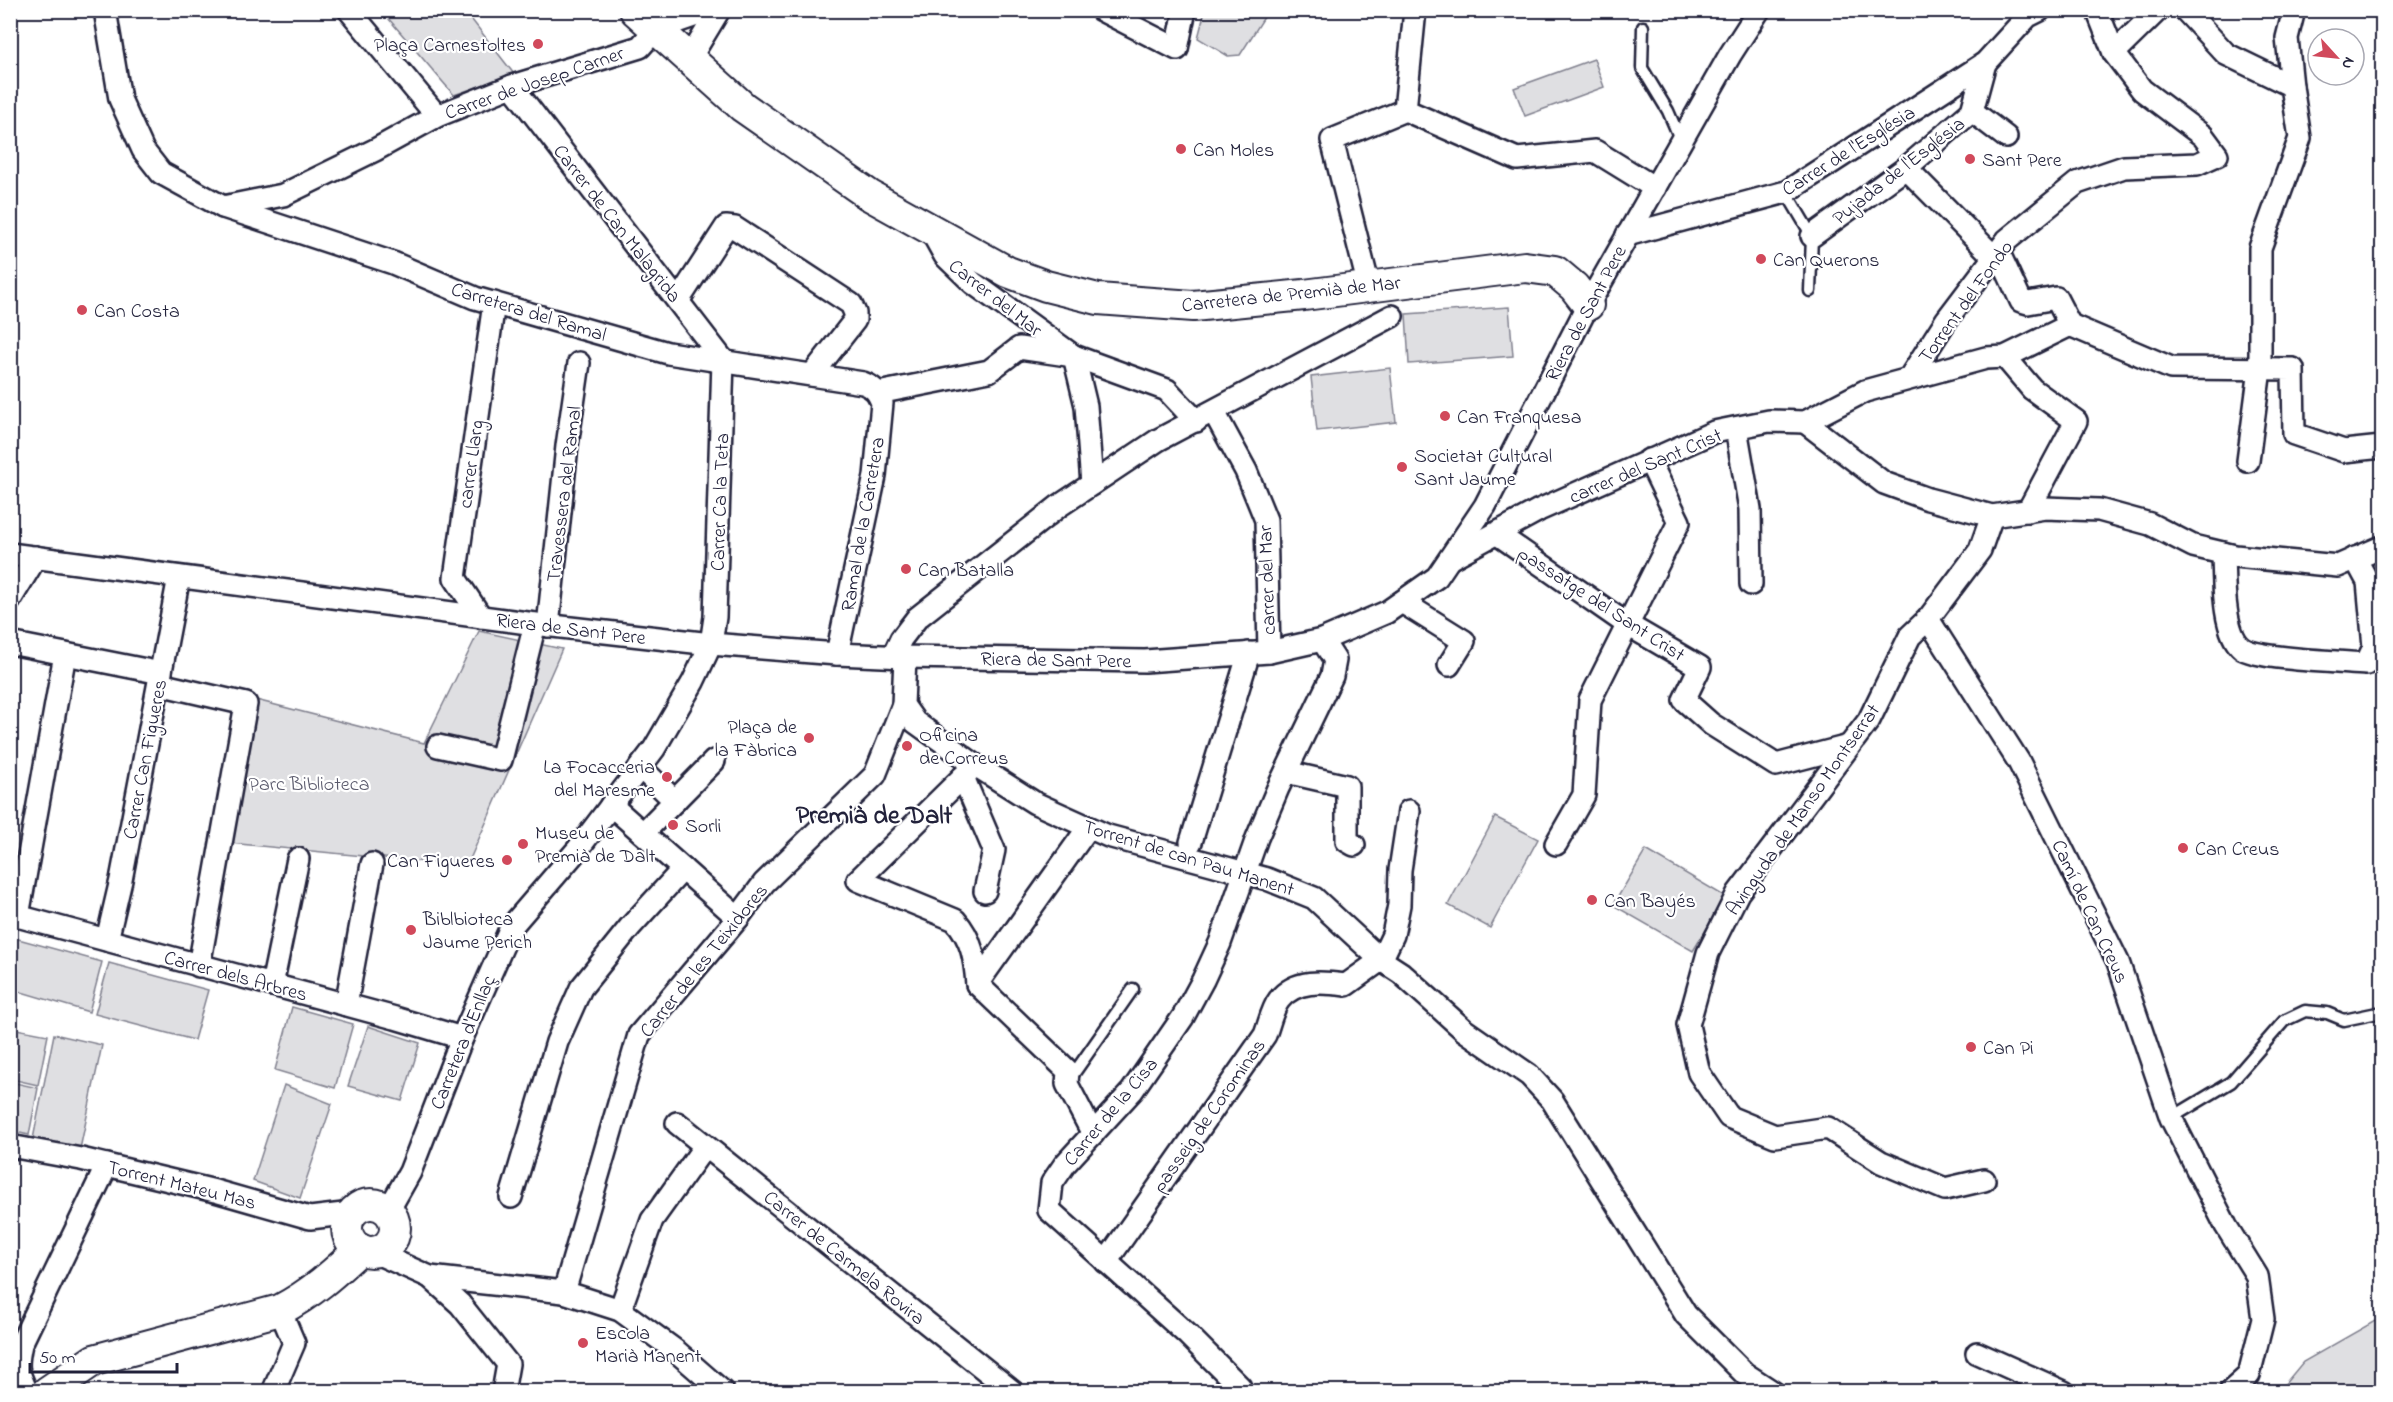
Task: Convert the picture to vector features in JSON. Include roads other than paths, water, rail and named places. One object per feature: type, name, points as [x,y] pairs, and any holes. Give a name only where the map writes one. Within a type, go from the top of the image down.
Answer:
[{"type":"street","name":"Carretera del Ramal","points":[[105,10],[120,99],[143,150],[161,173],[223,207],[393,263],[475,298],[668,353],[863,383],[872,386],[878,393]]},
{"type":"street","points":[[349,10],[437,116]]},
{"type":"street","name":"Carrer de Josep Carner","points":[[223,207],[283,195],[375,150],[437,116],[512,86],[640,47],[646,20],[711,10]]},
{"type":"street","points":[[693,61],[719,10]]},
{"type":"street","points":[[1101,10],[1177,49],[1185,10]]},
{"type":"street","points":[[1405,110],[1414,10]]},
{"type":"street","name":"Riera de Sant Pere","points":[[10,554],[541,625],[711,644],[837,654],[1145,661],[1259,652],[1322,640],[1387,612],[1437,577],[1485,506],[1588,305],[1730,55],[1759,10]]},
{"type":"street","name":"Carrer de l'Església","points":[[1627,235],[1786,192],[1985,63],[2028,16],[2040,10]]},
{"type":"street","name":"Torrent del Fondo","points":[[1910,377],[1947,319],[2007,240],[2077,183],[2124,167],[2197,164],[2217,155],[2203,136],[2142,90],[2114,53],[2097,10]]},
{"type":"street","points":[[2114,53],[2158,10]]},
{"type":"street","points":[[2186,10],[2226,54],[2292,86]]},
{"type":"street","points":[[2248,461],[2260,369],[2260,248],[2300,138],[2287,38],[2294,10]]},
{"type":"street","name":"Carretera de Premià de Mar","points":[[646,20],[743,107],[869,195],[1008,272],[1046,286],[1098,299],[1193,306],[1525,267],[1555,271],[1574,287],[1588,305]]},
{"type":"street","name":"Pujada de l'Església","points":[[1812,236],[1906,168],[1972,111],[1985,63]]},
{"type":"street","name":"Carrer de Can Malagrida","points":[[512,86],[723,360]]},
{"type":"street","points":[[1369,287],[1332,140],[1405,110],[1517,159],[1595,151],[1655,188]]},
{"type":"street","points":[[1972,111],[2006,136]]},
{"type":"street","points":[[1906,168],[1996,254],[2021,301],[2028,303],[2056,298],[2070,326],[2171,368],[2293,369],[2294,434],[2344,451],[2382,447]]},
{"type":"street","points":[[678,301],[726,227],[735,228],[851,304],[855,320],[812,375]]},
{"type":"street","name":"Carrer del Mar","points":[[929,228],[945,256],[973,283],[1074,356]]},
{"type":"street","name":"carrer Llarg","points":[[481,617],[455,578],[494,303]]},
{"type":"street","points":[[903,705],[899,657],[901,639],[917,618],[1059,506],[1158,440],[1392,316]]},
{"type":"street","name":"carrer del Sant Crist","points":[[1449,559],[1539,510],[1714,432],[1769,422],[1805,422],[1865,391],[1986,358],[2005,357],[2070,326]]},
{"type":"street","points":[[878,393],[989,371],[1019,348],[1074,356],[1086,406],[1092,484]]},
{"type":"street","name":"carrer del Mar","points":[[1074,356],[1167,390],[1205,416],[1246,471],[1266,520],[1259,652],[1191,843]]},
{"type":"street","points":[[2005,357],[2032,389],[2076,421],[2028,511]]},
{"type":"street","name":"Carrer Ca la Teta","points":[[711,644],[716,617],[723,360]]},
{"type":"street","name":"Travessera del Ramal","points":[[438,746],[501,760],[541,625],[579,363]]},
{"type":"street","name":"Ramal de la Carretera","points":[[837,654],[875,476],[882,403],[878,393]]},
{"type":"street","points":[[1805,422],[1884,483],[1928,499],[1992,516],[2045,508],[2098,510],[2150,524],[2193,546],[2223,553],[2338,566],[2382,547]]},
{"type":"street","points":[[1736,428],[1750,509],[1751,584]]},
{"type":"street","points":[[1557,844],[1584,795],[1590,700],[1679,522],[1649,460]]},
{"type":"street","points":[[1928,619],[1980,550],[1992,516]]},
{"type":"street","name":"passatge del Sant Crist","points":[[1496,533],[1628,626],[1701,668],[1684,700],[1711,724],[1776,765],[1849,746]]},
{"type":"street","points":[[2223,553],[2228,617],[2233,635],[2242,648],[2260,654],[2366,664],[2374,647],[2368,582],[2355,558]]},
{"type":"street","points":[[10,600],[36,557]]},
{"type":"street","name":"Carrer Can Figueres","points":[[107,940],[121,880],[179,577]]},
{"type":"street","points":[[1402,602],[1464,641],[1449,665]]},
{"type":"street","name":"Avinguda de Manso Montserrat","points":[[1928,619],[1910,636],[1869,720],[1738,893],[1708,953],[1688,1025],[1699,1074],[1729,1117],[1775,1136],[1828,1128],[1881,1162],[1945,1189],[1984,1180]]},
{"type":"street","name":"Camí de Can Creus","points":[[1928,619],[2019,762],[2114,951],[2171,1118],[2226,1226],[2257,1276],[2263,1319],[2258,1341],[2249,1375],[2230,1392]]},
{"type":"street","name":"Carrer de la Cisa","points":[[1242,1392],[1240,1386],[1188,1335],[1049,1210],[1052,1183],[1065,1164],[1132,1091],[1183,1017],[1220,943],[1257,838],[1332,676],[1335,660],[1322,640]]},
{"type":"street","points":[[10,643],[65,654],[246,704],[199,966]]},
{"type":"street","name":"Carretera d'Enllaç","points":[[388,1211],[410,1172],[462,1038],[511,927],[578,849],[654,749],[693,682],[711,644]]},
{"type":"street","points":[[14,915],[65,654]]},
{"type":"street","name":"Torrent de can Pau Manent","points":[[903,705],[915,722],[969,771],[1088,828],[1108,836],[1246,872],[1286,885],[1314,898],[1381,960],[1401,973],[1464,1030],[1529,1075],[1552,1100],[1686,1315],[1744,1373],[1773,1392]]},
{"type":"street","name":"Carrer de les Teixidores","points":[[564,1292],[639,1035],[738,918],[764,883],[875,775],[903,705]]},
{"type":"street","points":[[643,833],[714,761]]},
{"type":"street","points":[[640,767],[675,801]]},
{"type":"street","points":[[985,891],[994,850],[969,771],[858,880],[955,920],[963,929],[974,951],[977,984],[1068,1071],[1067,1084],[1093,1134]]},
{"type":"street","points":[[1286,772],[1347,786],[1347,841],[1354,845]]},
{"type":"street","points":[[611,805],[738,918]]},
{"type":"street","points":[[1381,960],[1393,936],[1400,905],[1400,870],[1409,811]]},
{"type":"street","points":[[977,984],[1088,828]]},
{"type":"street","points":[[272,985],[298,859]]},
{"type":"street","points":[[346,1005],[372,864]]},
{"type":"street","points":[[511,1197],[557,1042],[581,988],[630,927],[683,869]]},
{"type":"street","name":"Carrer dels Arbres","points":[[14,915],[462,1038]]},
{"type":"street","name":"passeig de Corominas","points":[[1106,1262],[1265,1035],[1279,1000],[1298,985],[1324,982],[1346,985],[1381,960]]},
{"type":"street","name":"Carrer de Carmela Rovira","points":[[677,1123],[1013,1392]]},
{"type":"street","name":"Torrent Mateu Mas","points":[[10,1146],[107,1165],[310,1218],[352,1213]]},
{"type":"street","points":[[620,1310],[652,1220],[705,1146]]},
{"type":"street","points":[[27,1392],[18,1374],[16,1363],[21,1344],[107,1165]]},
{"type":"street","points":[[47,1392],[94,1360],[280,1310],[306,1297],[367,1250],[386,1246],[394,1235],[394,1223],[388,1211],[376,1204],[365,1205],[352,1213],[348,1221],[349,1235],[367,1250],[430,1277],[564,1292],[620,1310],[676,1351],[723,1392]]},
{"type":"street","points":[[430,1277],[460,1304],[508,1364],[503,1392]]},
{"type":"street","points":[[273,1392],[294,1343],[280,1310]]},
{"type":"street","points":[[1977,1353],[2064,1392]]},
{"type":"lane","points":[[1642,27],[1642,68],[1668,111],[1681,141]]},
{"type":"lane","points":[[1786,192],[1812,236],[1810,291]]},
{"type":"lane","points":[[1067,1084],[1133,989]]},
{"type":"lane","points":[[2171,1118],[2231,1082],[2284,1021],[2306,1011],[2327,1013],[2344,1020],[2382,1011]]},
{"type":"place","name":"Plaça Carnestoltes","points":[[538,44]]},
{"type":"place","name":"Can Moles","points":[[1181,149]]},
{"type":"place","name":"Sant Pere","points":[[1970,159]]},
{"type":"place","name":"Can Querons","points":[[1761,259]]},
{"type":"place","name":"Can Costa","points":[[82,310]]},
{"type":"place","name":"Can Franquesa","points":[[1445,416]]},
{"type":"place","name":"Societat Cultural Sant Jaume","points":[[1402,467]]},
{"type":"place","name":"Can Batalla","points":[[906,569]]},
{"type":"place","name":"Plaça de la Fàbrica","points":[[809,738]]},
{"type":"place","name":"Oficina de Correus","points":[[907,746]]},
{"type":"place","name":"La Focacceria del Maresme","points":[[667,777]]},
{"type":"place","name":"Sorli","points":[[673,825]]},
{"type":"place","name":"Museu de Premià de Dalt","points":[[523,844]]},
{"type":"place","name":"Can Creus","points":[[2183,848]]},
{"type":"place","name":"Can Figueres","points":[[507,860]]},
{"type":"place","name":"Can Bayés","points":[[1592,900]]},
{"type":"place","name":"Biblbioteca Jaume Perich","points":[[411,930]]},
{"type":"place","name":"Can Pi","points":[[1971,1047]]},
{"type":"place","name":"Escola Marià Manent","points":[[583,1343]]},
{"type":"district","name":"Premià de Dalt","points":[[874,814]]},
{"type":"park label","name":"Parc Biblioteca","points":[[309,783]]}]
